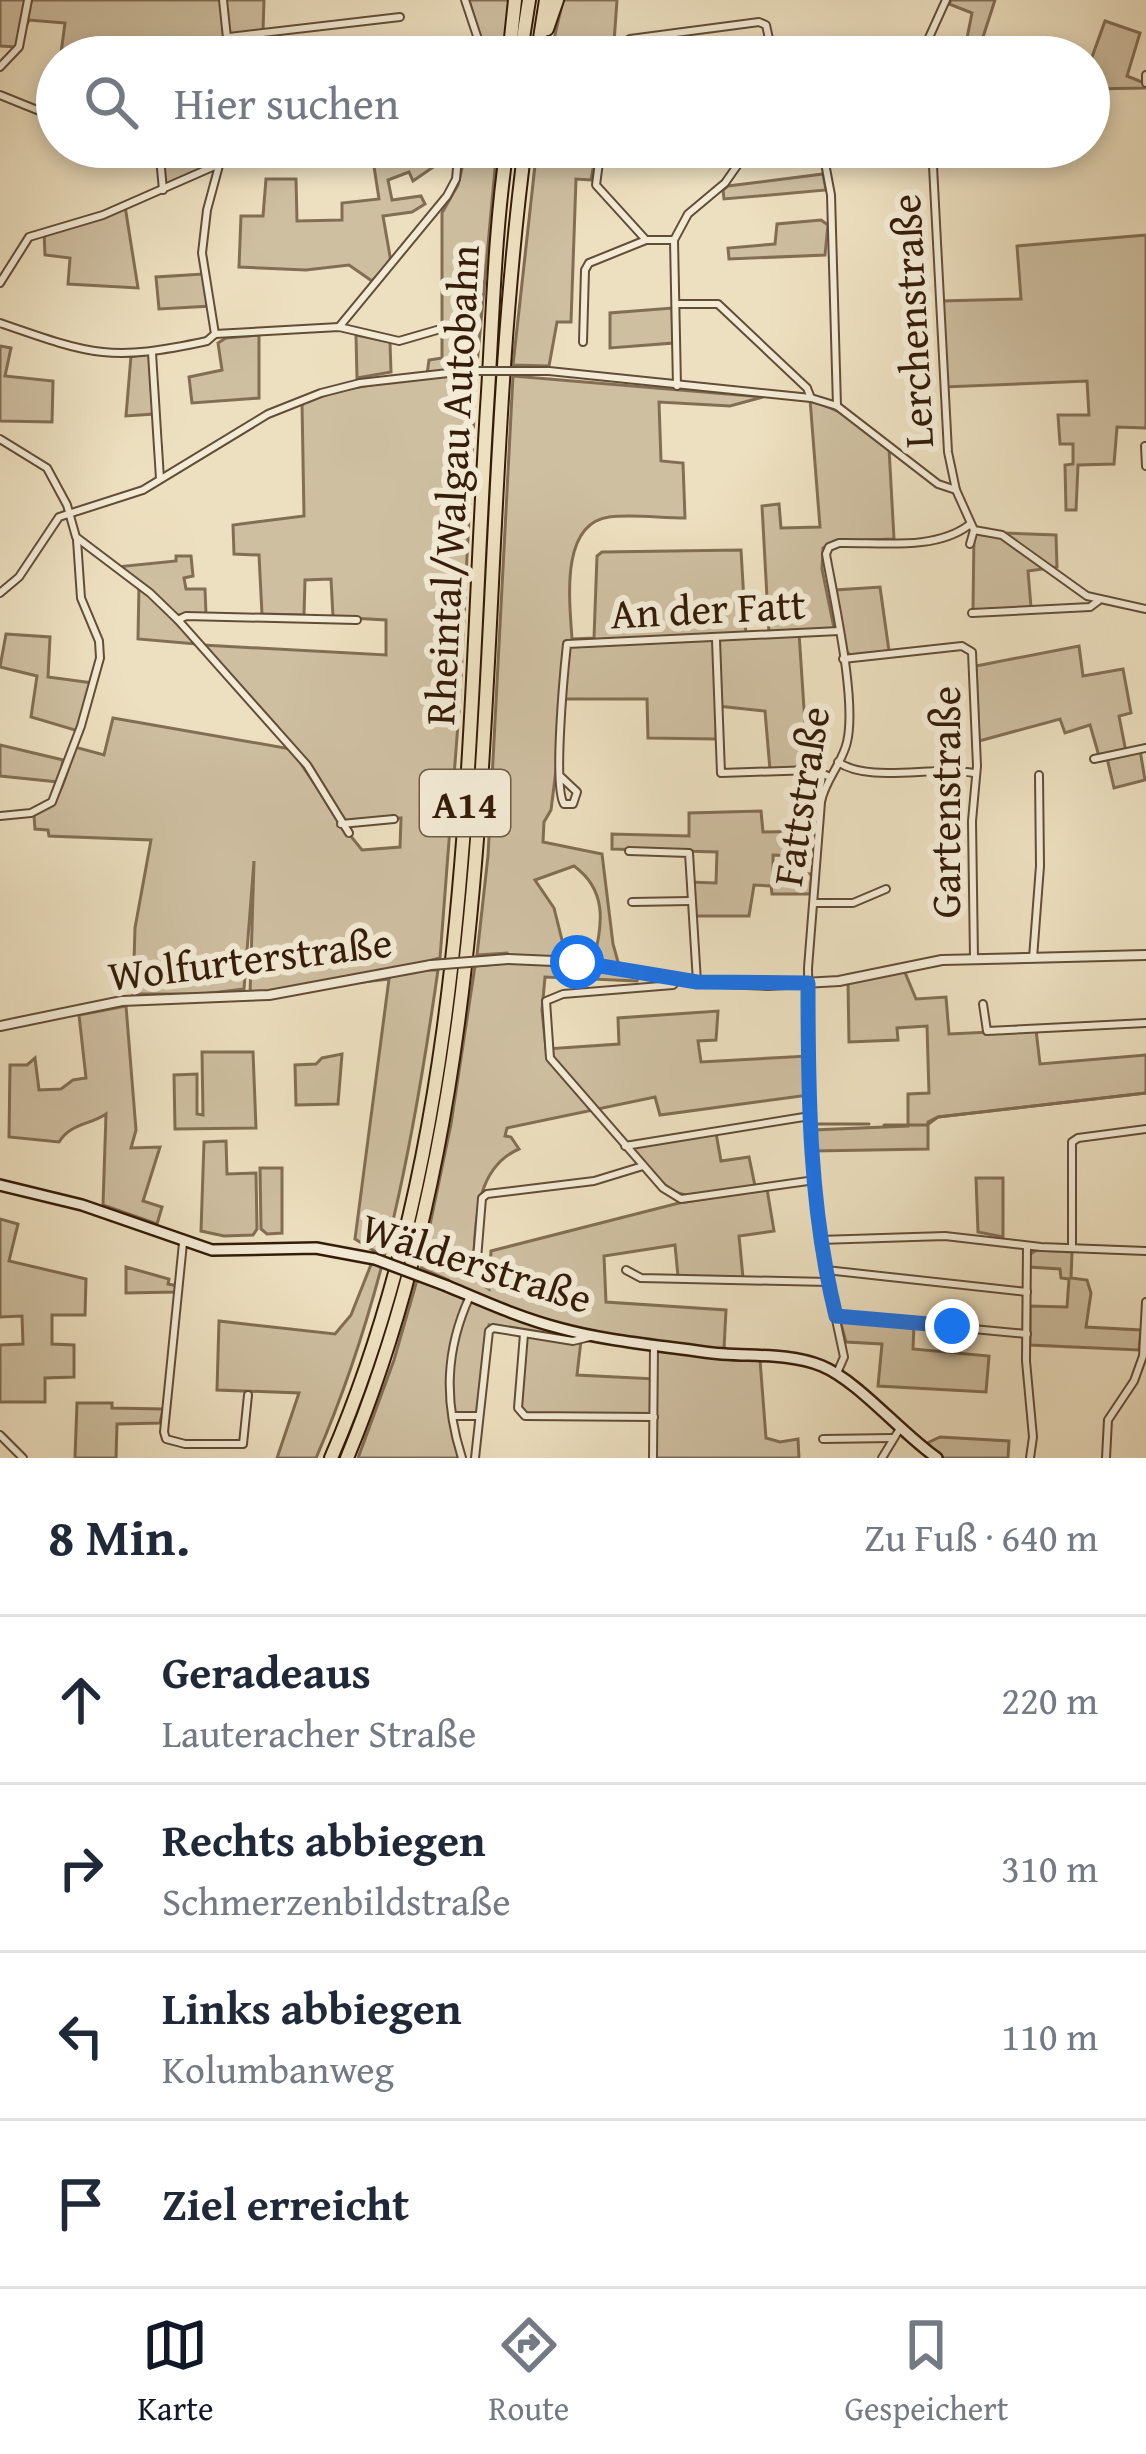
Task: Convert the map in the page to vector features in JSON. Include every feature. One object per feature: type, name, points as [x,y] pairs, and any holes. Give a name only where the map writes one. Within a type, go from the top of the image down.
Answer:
[{"type":"highway","points":[[511,36],[515,0]]},
{"type":"highway","points":[[523,36],[529,0]]},
{"type":"highway","points":[[540,36],[546,0]]},
{"type":"highway","points":[[544,36],[557,0]]},
{"type":"highway","name":"Rheintal/Walgau Autobahn","points":[[331,1458],[367,1361],[413,1196],[449,977],[463,832],[503,168]]},
{"type":"highway","name":"Rheintal/Walgau Autobahn","points":[[347,1458],[404,1290],[426,1203],[451,1063],[475,834],[509,270],[522,168]]},
{"type":"main road","name":"Wälderstraße","points":[[0,1185],[100,1210],[183,1243],[225,1251],[331,1250],[374,1258],[560,1329],[714,1354],[794,1358],[837,1373],[896,1434],[937,1458]]},
{"type":"street","points":[[0,68],[19,46],[28,0]]},
{"type":"street","points":[[223,0],[229,36]]},
{"type":"street","points":[[465,0],[477,36]]},
{"type":"street","points":[[930,36],[946,0]]},
{"type":"street","points":[[245,36],[400,17]]},
{"type":"street","points":[[653,36],[758,22],[766,25],[768,36]]},
{"type":"street","points":[[0,95],[36,110]]},
{"type":"street","points":[[161,168],[163,190]]},
{"type":"street","points":[[0,284],[29,237],[103,215],[210,168]]},
{"type":"street","points":[[215,334],[202,253],[207,210],[220,168]]},
{"type":"street","points":[[340,327],[447,196],[457,168]]},
{"type":"street","points":[[598,168],[596,184],[646,240]]},
{"type":"street","points":[[676,386],[674,240],[688,214],[736,168]]},
{"type":"street","points":[[826,168],[831,195],[837,406]]},
{"type":"street","name":"Lerchenstraße","points":[[933,168],[944,397],[956,490],[971,528]]},
{"type":"street","points":[[583,342],[589,263],[646,240],[674,240]]},
{"type":"street","points":[[676,304],[718,304],[807,388],[811,398]]},
{"type":"street","points":[[0,323],[84,352],[152,353],[207,341],[215,334],[340,327],[399,341],[437,329]]},
{"type":"street","points":[[152,353],[160,479]]},
{"type":"street","points":[[0,593],[19,577],[55,522],[69,512],[135,493],[268,414],[321,393],[382,379],[462,371],[549,371],[811,398],[837,406],[938,484],[956,490]]},
{"type":"street","points":[[0,439],[47,468],[69,512],[81,598],[100,650],[96,678],[52,802],[41,811],[0,816]]},
{"type":"street","points":[[1145,446],[1146,466]]},
{"type":"street","points":[[970,544],[971,528],[1002,535],[1058,578],[1098,600],[1146,609]]},
{"type":"street","name":"Fattstraße","points":[[837,1373],[844,1358],[820,1240],[810,1116],[808,983],[821,802],[849,731],[844,659],[826,554],[839,543],[945,538],[971,528]]},
{"type":"street","points":[[76,537],[178,620],[307,765],[349,832]]},
{"type":"street","points":[[972,613],[1090,607],[1098,600]]},
{"type":"street","points":[[178,620],[186,616],[357,620]]},
{"type":"street","name":"An der Fatt","points":[[560,776],[577,792],[573,804],[561,801],[560,776],[567,644],[839,631]]},
{"type":"street","points":[[716,640],[721,773],[813,770],[829,777]]},
{"type":"street","name":"Gartenstraße","points":[[844,659],[968,648],[975,684],[977,766],[974,958]]},
{"type":"street","points":[[1094,758],[1146,748]]},
{"type":"street","points":[[838,762],[857,772],[974,772]]},
{"type":"street","points":[[1033,958],[1040,866],[1039,776]]},
{"type":"street","points":[[341,824],[394,819]]},
{"type":"street","points":[[629,851],[689,853],[697,982]]},
{"type":"street","points":[[814,903],[866,901],[886,889]]},
{"type":"street","points":[[632,902],[690,901]]},
{"type":"street","name":"Wolfurterstraße","points":[[0,1026],[122,1001],[269,995],[431,965],[508,959],[577,962],[697,982],[808,983],[974,958],[1146,955]]},
{"type":"street","points":[[678,979],[673,985],[552,996],[544,1010],[550,1058],[668,1192],[686,1200],[815,1180]]},
{"type":"street","points":[[983,1004],[988,1031],[1146,1023]]},
{"type":"street","points":[[625,1146],[810,1116]]},
{"type":"street","points":[[1072,1249],[1072,1142],[1146,1129]]},
{"type":"street","points":[[482,1270],[477,1259],[482,1198],[487,1194],[606,1179],[643,1166]]},
{"type":"street","points":[[820,1240],[945,1236],[1146,1251]]},
{"type":"street","points":[[183,1243],[166,1439],[184,1444],[243,1444],[248,1395]]},
{"type":"street","points":[[1027,1245],[1030,1458]]},
{"type":"street","points":[[626,1270],[641,1278],[828,1282]]},
{"type":"street","points":[[826,1270],[1027,1292]]},
{"type":"street","points":[[462,1458],[451,1416],[450,1356],[470,1296]]},
{"type":"street","points":[[1106,1458],[1108,1420],[1134,1381],[1143,1356],[1146,1302]]},
{"type":"street","points":[[836,1316],[1027,1334]]},
{"type":"street","points":[[475,1458],[489,1331],[583,1341],[594,1336]]},
{"type":"street","points":[[524,1334],[518,1408],[525,1416],[654,1418]]},
{"type":"street","points":[[653,1458],[654,1345]]},
{"type":"street","points":[[451,1416],[479,1416]]},
{"type":"street","points":[[824,1439],[896,1434]]},
{"type":"street","points":[[882,1458],[896,1434]]},
{"type":"street","points":[[0,1435],[23,1458]]},
{"type":"shaded area","points":[[0,0],[264,0],[263,31],[234,36],[63,36],[65,23],[29,20],[16,47],[0,46]]},
{"type":"shaded area","points":[[469,0],[512,0],[508,36],[480,36]]},
{"type":"shaded area","points":[[563,0],[617,0],[614,36],[555,36]]},
{"type":"shaded area","points":[[951,0],[995,0],[983,36],[967,36],[972,13],[949,4]]},
{"type":"shaded area","points":[[1105,21],[1140,33],[1127,76],[1146,88],[1110,89],[1110,36],[1100,36]]},
{"type":"shaded area","points":[[163,168],[208,168],[165,187]]},
{"type":"shaded area","points":[[374,168],[432,168],[413,181],[409,172],[388,180],[392,200],[421,196],[425,204],[412,212],[383,216],[391,262],[372,281],[349,265],[306,270],[239,267],[241,216],[263,216],[266,179],[296,179],[297,221],[342,220],[342,203],[379,199]]},
{"type":"shaded area","points":[[462,168],[495,168],[477,365],[466,366],[466,376],[476,376],[460,698],[440,958],[432,960],[430,970],[438,970],[407,1157],[360,1340],[316,1458],[277,1458],[299,1393],[217,1390],[219,1321],[335,1334],[351,1315],[376,1252],[355,1239],[389,979],[250,995],[254,861],[244,989],[133,994],[135,928],[151,840],[49,836],[48,830],[35,829],[34,815],[57,795],[75,747],[104,755],[113,718],[291,749],[339,820],[296,749],[202,645],[386,655],[386,620],[333,617],[331,579],[305,580],[304,615],[262,614],[259,555],[234,554],[233,525],[304,516],[302,403],[337,391],[427,375],[429,360],[442,358],[442,213]],"holes":[[[401,818],[400,847],[362,850],[341,824]]]},
{"type":"shaded area","points":[[535,168],[593,168],[591,180],[576,179],[571,322],[557,322],[549,366],[513,365]]},
{"type":"shaded area","points":[[823,174],[826,190],[724,199],[723,190],[728,186]]},
{"type":"shaded area","points":[[125,206],[138,288],[68,284],[70,258],[45,255],[44,231]]},
{"type":"shaded area","points":[[821,220],[828,225],[825,255],[729,259],[728,248],[775,244],[777,224]]},
{"type":"shaded area","points":[[1146,235],[1146,428],[1117,427],[1114,464],[1078,465],[1076,510],[1066,510],[1065,465],[1073,464],[1073,444],[1060,444],[1058,415],[1089,415],[1087,381],[944,387],[941,301],[1021,299],[1017,246]]},
{"type":"shaded area","points":[[203,274],[211,306],[159,309],[156,277]]},
{"type":"shaded area","points":[[672,308],[673,343],[610,348],[610,313]]},
{"type":"shaded area","points":[[259,335],[259,398],[192,403],[189,377],[222,370],[218,343]]},
{"type":"shaded area","points":[[356,335],[390,342],[391,372],[357,378]]},
{"type":"shaded area","points":[[0,346],[11,348],[5,376],[53,381],[52,422],[0,421]]},
{"type":"shaded area","points":[[151,354],[154,414],[126,416],[131,356]]},
{"type":"shaded area","points":[[513,376],[763,397],[730,406],[659,402],[661,461],[683,463],[685,518],[609,517],[582,534],[571,568],[572,639],[594,638],[597,556],[602,552],[741,550],[746,636],[769,634],[762,506],[779,504],[781,528],[820,527],[810,399],[840,412],[889,448],[894,539],[836,541],[823,548],[822,569],[834,628],[799,633],[808,769],[770,770],[765,711],[717,706],[716,739],[648,738],[647,699],[565,699],[551,810],[544,822],[543,842],[602,854],[620,969],[640,973],[637,981],[545,977],[546,1049],[619,1044],[618,1018],[718,1011],[716,1040],[698,1041],[701,1062],[808,1056],[809,1095],[660,1115],[655,1097],[507,1128],[505,1136],[519,1149],[492,1172],[476,1223],[472,1278],[489,1289],[491,1251],[679,1203],[767,1189],[774,1231],[739,1236],[743,1278],[678,1276],[675,1245],[604,1256],[606,1302],[726,1310],[724,1349],[760,1360],[766,1438],[798,1439],[799,1458],[654,1458],[655,1418],[526,1415],[520,1407],[526,1332],[489,1325],[478,1415],[450,1416],[460,1458],[358,1458],[417,1280],[446,1291],[448,1280],[421,1268],[451,1124],[475,966],[508,963],[507,953],[477,955],[488,856]],"holes":[[[574,866],[592,886],[600,908],[594,959],[563,944],[554,908],[535,880]],[[582,1332],[658,1343],[655,1379],[577,1375]]]},
{"type":"shaded area","points":[[974,532],[1056,535],[1057,567],[1028,571],[1031,607],[973,610]]},
{"type":"shaded area","points":[[176,556],[191,556],[193,576],[184,578],[186,589],[205,589],[206,614],[174,615],[196,644],[138,639],[139,584],[116,567],[176,561]]},
{"type":"shaded area","points":[[880,587],[889,651],[850,655],[845,650],[836,590]]},
{"type":"shaded area","points":[[6,634],[50,637],[48,677],[93,683],[78,731],[31,717],[37,676],[0,667]]},
{"type":"shaded area","points":[[1079,646],[1083,676],[1123,669],[1131,713],[1119,716],[1126,752],[1140,750],[1145,780],[1114,788],[1107,758],[1099,756],[1090,725],[1065,733],[1060,719],[979,741],[976,666]]},
{"type":"shaded area","points":[[0,745],[63,760],[59,782],[0,776]]},
{"type":"shaded area","points":[[761,811],[763,832],[815,831],[813,856],[773,855],[773,873],[812,874],[810,894],[772,894],[771,886],[754,885],[749,916],[693,916],[690,882],[716,883],[717,852],[612,849],[612,834],[689,836],[689,813]]},
{"type":"shaded area","points":[[904,970],[916,999],[946,997],[949,1034],[1036,1030],[1040,1064],[1146,1055],[1146,1093],[938,1117],[928,1122],[928,1149],[814,1151],[813,1130],[908,1126],[908,1094],[929,1093],[927,1026],[897,1028],[898,1040],[849,1042],[848,982]]},
{"type":"shaded area","points":[[126,1006],[136,1130],[131,1148],[160,1147],[143,1201],[162,1207],[157,1224],[103,1205],[106,1114],[75,1128],[59,1142],[9,1137],[10,1065],[27,1065],[35,1058],[39,1090],[61,1089],[86,1078],[79,1015]]},
{"type":"shaded area","points":[[202,1052],[253,1052],[256,1128],[175,1129],[174,1075],[197,1074],[197,1114],[203,1115]]},
{"type":"shaded area","points":[[342,1054],[338,1104],[296,1105],[295,1065],[316,1064]]},
{"type":"shaded area","points":[[716,1133],[721,1161],[749,1157],[755,1186],[682,1194],[659,1180],[626,1146]]},
{"type":"shaded area","points":[[226,1141],[227,1174],[256,1173],[257,1229],[253,1235],[201,1231],[204,1142]]},
{"type":"shaded area","points":[[260,1168],[282,1168],[282,1233],[267,1234],[261,1229]]},
{"type":"shaded area","points":[[976,1178],[1003,1178],[1003,1237],[978,1232]]},
{"type":"shaded area","points":[[0,1219],[18,1224],[9,1261],[86,1279],[85,1315],[52,1315],[52,1344],[74,1345],[74,1377],[45,1378],[45,1402],[0,1402],[0,1345],[23,1344],[22,1316],[0,1317]]},
{"type":"shaded area","points":[[1037,1250],[1072,1252],[1071,1278],[1087,1280],[1091,1293],[1086,1327],[1141,1330],[1139,1350],[1030,1345],[1030,1306],[1067,1307],[1069,1279],[1061,1278],[1060,1269],[1029,1267],[1030,1254]]},
{"type":"shaded area","points":[[126,1267],[169,1279],[168,1284],[178,1286],[177,1292],[126,1293]]},
{"type":"shaded area","points":[[846,1318],[914,1325],[913,1349],[989,1356],[986,1392],[878,1386],[882,1344],[846,1342],[841,1324]]},
{"type":"shaded area","points":[[77,1403],[163,1409],[160,1423],[117,1424],[116,1458],[75,1458]]},
{"type":"shaded area","points":[[940,1437],[1009,1441],[1008,1458],[937,1458],[921,1446]]},
{"type":"waterway","points":[[884,1125],[927,1125],[938,1117],[1146,1093]]},
{"type":"waterway","points":[[817,1124],[869,1124]]},
{"type":"route","points":[[577,962],[697,982],[808,983],[815,1197],[836,1316],[952,1326]]}]
